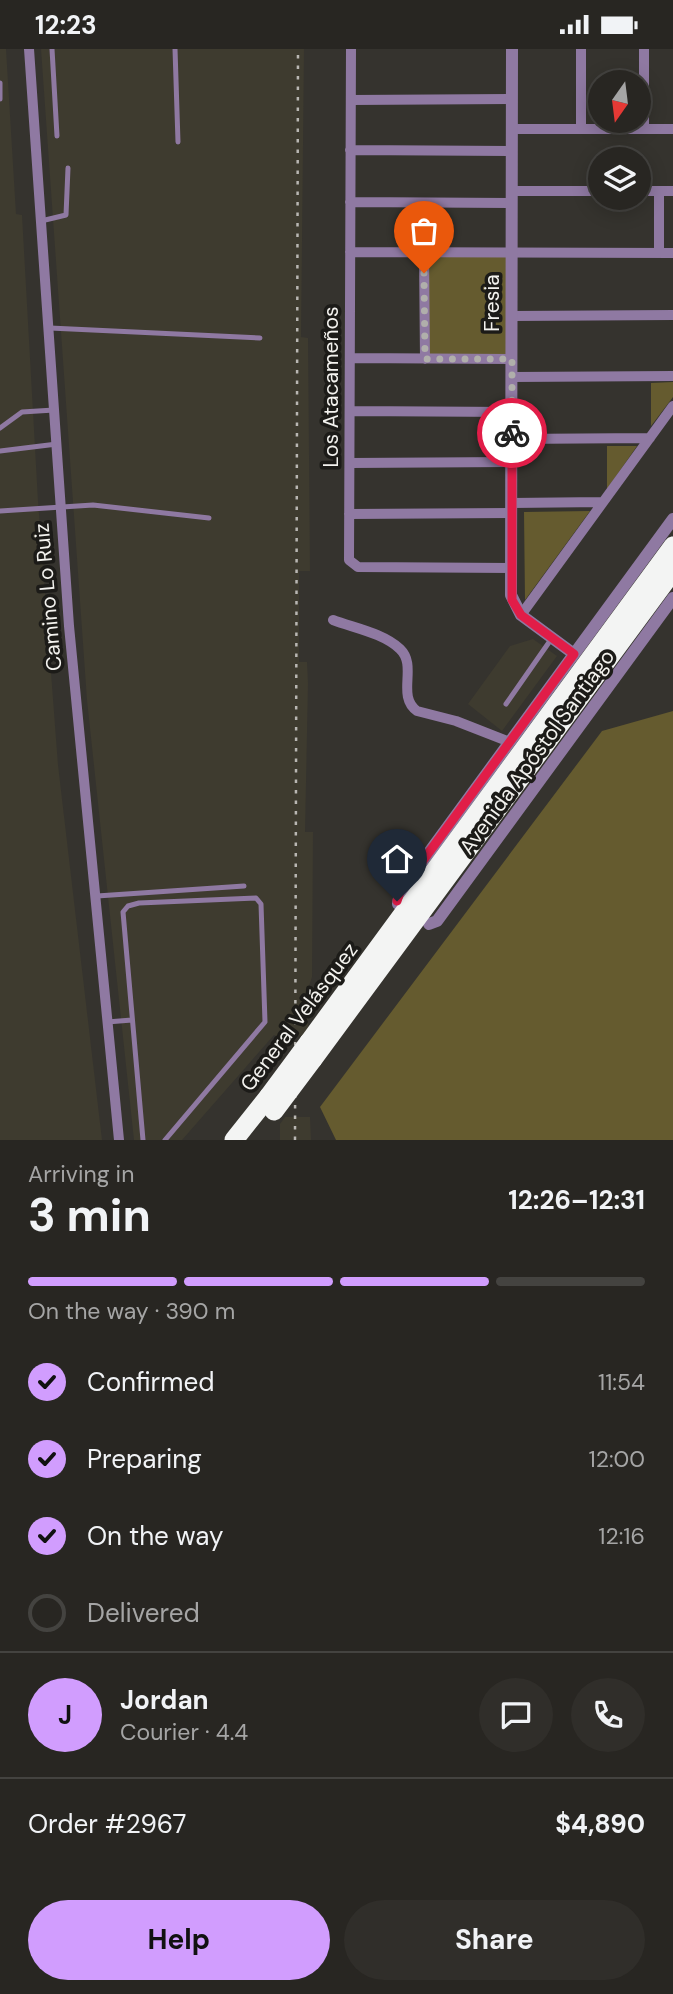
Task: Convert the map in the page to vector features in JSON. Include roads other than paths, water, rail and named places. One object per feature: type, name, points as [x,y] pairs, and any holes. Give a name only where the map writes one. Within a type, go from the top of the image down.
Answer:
[{"type":"highway","name":"General Velásquez","points":[[250,1140],[272,1104],[673,546]]},
{"type":"highway","name":"General Velásquez","points":[[311,1050],[673,571]]},
{"type":"highway","name":"General Velásquez","points":[[234,1140],[272,1104]]},
{"type":"street","name":"Camino Lo Ruiz","points":[[29,49],[61,507],[94,897],[119,1140]]},
{"type":"street","name":"Los Atacameños","points":[[351,49],[349,560],[354,567],[511,568]]},
{"type":"street","name":"Fresia","points":[[512,49],[511,595],[521,615]]},
{"type":"street","points":[[581,49],[581,129]]},
{"type":"street","points":[[644,49],[644,70]]},
{"type":"street","points":[[351,100],[512,99]]},
{"type":"street","points":[[512,129],[588,129]]},
{"type":"street","points":[[651,129],[673,129]]},
{"type":"street","points":[[351,150],[512,151]]},
{"type":"street","points":[[651,191],[673,191]]},
{"type":"street","points":[[659,191],[659,253]]},
{"type":"street","points":[[350,202],[588,192]]},
{"type":"street","points":[[350,252],[673,253]]},
{"type":"street","points":[[424,253],[425,359]]},
{"type":"street","points":[[512,316],[673,315]]},
{"type":"street","points":[[350,358],[512,359]]},
{"type":"street","points":[[512,377],[673,376]]},
{"type":"street","points":[[574,654],[521,615],[673,406]]},
{"type":"street","points":[[350,411],[512,412]]},
{"type":"street","points":[[512,439],[650,438]]},
{"type":"street","points":[[350,463],[512,462]]},
{"type":"street","points":[[349,514],[603,502]]},
{"type":"street","name":"Avenida Apóstol Santiago","points":[[398,904],[400,892],[673,519]]},
{"type":"street","name":"Avenida Apóstol Santiago","points":[[429,924],[437,921],[673,598]]},
{"type":"street","points":[[333,620],[375,635],[401,650],[407,661],[407,698],[417,711],[456,721],[510,743]]},
{"type":"lane","points":[[52,49],[57,136]]},
{"type":"lane","points":[[175,49],[178,142]]},
{"type":"lane","points":[[0,83],[0,99]]},
{"type":"lane","points":[[40,221],[66,215],[68,168]]},
{"type":"lane","points":[[48,328],[260,338]]},
{"type":"lane","points":[[0,428],[22,412],[54,410]]},
{"type":"lane","points":[[0,451],[57,444]]},
{"type":"lane","points":[[0,511],[93,505],[209,519]]},
{"type":"lane","points":[[506,704],[552,638]]},
{"type":"lane","points":[[94,897],[244,886]]},
{"type":"lane","points":[[143,1140],[122,922],[125,908],[139,902],[251,896],[259,899],[267,1009],[265,1022],[165,1140]]},
{"type":"lane","points":[[107,1022],[132,1020]]},
{"type":"railway","points":[[295,1140],[298,49]]}]
